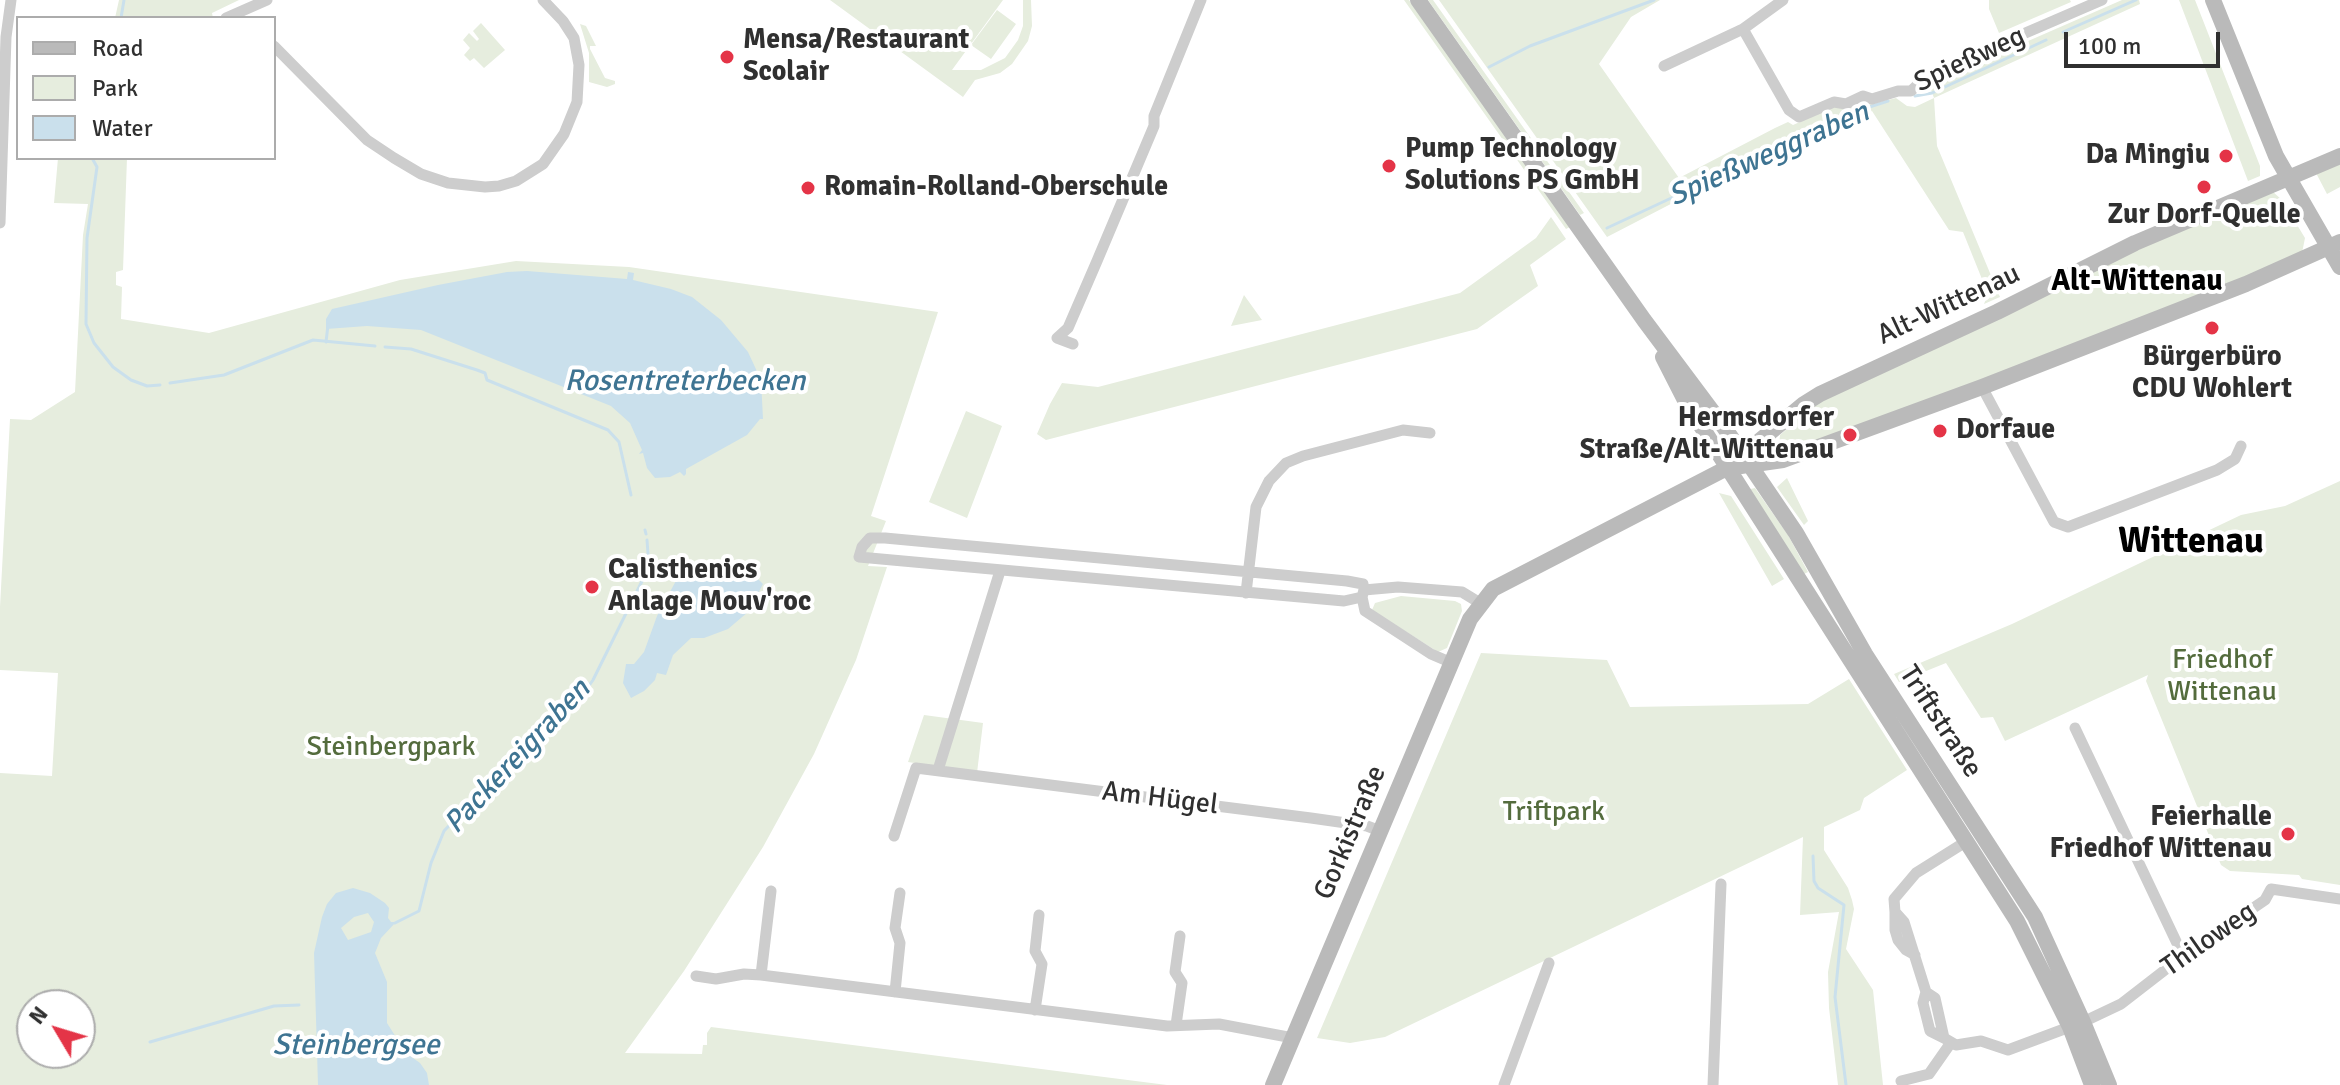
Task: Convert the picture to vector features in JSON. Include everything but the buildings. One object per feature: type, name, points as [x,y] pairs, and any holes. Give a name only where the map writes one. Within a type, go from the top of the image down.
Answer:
[{"type":"main road","points":[[1418,0],[1644,320]]},
{"type":"main road","points":[[2213,0],[2267,136],[2288,179],[2334,245],[2340,267]]},
{"type":"main road","name":"Alt-Wittenau","points":[[1746,460],[1771,433],[1820,394],[1990,316],[2135,243],[2340,156]]},
{"type":"main road","points":[[1480,603],[1501,583],[1746,460],[1783,460],[1982,387],[2246,284],[2334,245]]},
{"type":"main road","name":"Triftstraße","points":[[1644,320],[1746,460],[1820,574],[1858,658],[2017,921],[2109,1085]]},
{"type":"main road","name":"Triftstraße","points":[[1644,320],[1687,404],[1802,585],[1858,658],[2035,917],[2077,1025],[2092,1085]]},
{"type":"main road","points":[[1771,433],[1772,443],[1783,460]]},
{"type":"main road","points":[[1802,585],[1820,574]]},
{"type":"main road","name":"Gorkistraße","points":[[1273,1085],[1470,619],[1480,603]]},
{"type":"street","points":[[0,223],[11,0]]},
{"type":"street","points":[[244,15],[267,0]]},
{"type":"street","points":[[276,48],[367,140],[394,158],[421,174],[448,183],[499,186],[516,181],[543,164],[564,134],[577,102],[579,65],[574,38],[543,0]]},
{"type":"street","points":[[1073,344],[1057,338],[1068,328],[1097,261],[1154,126],[1154,116],[1201,0]]},
{"type":"street","points":[[1664,66],[1743,29],[1783,0]]},
{"type":"street","name":"Spießweg","points":[[1743,29],[1789,110],[1799,117],[1834,102],[1846,104],[1863,96],[1872,99],[1898,91],[1911,91],[1928,75],[2102,0]]},
{"type":"street","points":[[1982,387],[2054,522],[2068,527],[2217,470],[2235,459],[2241,446]]},
{"type":"street","points":[[1246,593],[1256,507],[1269,481],[1286,463],[1403,430],[1430,433]]},
{"type":"street","points":[[1452,663],[1431,654],[1365,611],[1363,593],[1363,584],[1347,581],[870,538],[862,547],[859,557],[1344,601],[1363,593],[1398,587],[1462,592],[1480,603]]},
{"type":"street","points":[[1017,572],[1019,551]]},
{"type":"street","points":[[894,836],[916,768],[938,770],[1000,571]]},
{"type":"street","points":[[2075,728],[2183,956]]},
{"type":"street","name":"Am Hügel","points":[[938,770],[1311,818],[1367,826],[1380,831]]},
{"type":"street","points":[[1901,1081],[1929,1074],[1947,1041],[1935,998],[1926,992],[1904,922],[1895,912],[1894,899],[1916,873],[1967,841]]},
{"type":"street","points":[[1713,1085],[1721,884]]},
{"type":"street","name":"Thiloweg","points":[[1947,1041],[1981,1041],[2008,1050],[2077,1025],[2121,1004],[2183,956],[2265,900],[2271,889],[2340,899]]},
{"type":"street","points":[[761,975],[771,891]]},
{"type":"street","points":[[895,992],[900,943],[895,928],[900,893]]},
{"type":"street","points":[[1035,1010],[1042,964],[1035,951],[1039,915]]},
{"type":"street","points":[[1176,1025],[1182,983],[1175,972],[1180,936]]},
{"type":"street","points":[[1504,1085],[1549,963]]},
{"type":"street","points":[[696,976],[716,979],[744,974],[761,975],[1167,1026],[1219,1024],[1293,1038]]},
{"type":"green space","points":[[119,0],[239,0],[212,13],[213,16],[115,16]]},
{"type":"green space","points":[[830,0],[1003,0],[952,70],[981,70],[1005,58],[1018,40],[1023,26],[1023,0],[1031,0],[1032,26],[1028,41],[1012,64],[1000,73],[975,80],[963,97]]},
{"type":"green space","points":[[1404,0],[1409,0],[1570,227],[1566,229]]},
{"type":"green space","points":[[1428,0],[1433,0],[1584,213],[1580,215]]},
{"type":"green space","points":[[1439,0],[1660,0],[1631,17],[1599,64],[1679,178],[1788,122],[1793,125],[1834,107],[1863,101],[1872,104],[1896,98],[1907,106],[1915,107],[1934,98],[1937,146],[2000,297],[1984,304],[1988,294],[1963,232],[1949,230],[1872,111],[1694,192],[1607,237]]},
{"type":"green space","points":[[1989,0],[2071,2],[1999,33],[1989,9]]},
{"type":"green space","points":[[2122,0],[2139,0],[2140,4],[1934,98],[1930,87],[1932,83]]},
{"type":"green space","points":[[2179,0],[2195,0],[2260,166],[2260,176],[2248,181]]},
{"type":"green space","points":[[997,10],[1016,24],[991,59],[971,45]]},
{"type":"green space","points":[[481,23],[505,50],[484,68],[474,58],[470,61],[464,55],[470,48],[463,40],[469,33],[477,41],[479,39],[473,31]]},
{"type":"green space","points":[[580,24],[586,26],[596,46],[590,46],[590,49],[605,78],[615,81],[615,84],[607,87],[589,82],[589,53]]},
{"type":"green space","name":"Steinbergpark","points":[[58,160],[127,160],[123,270],[116,272],[116,285],[122,287],[121,319],[209,333],[400,280],[516,261],[629,267],[938,312],[871,516],[886,521],[868,566],[887,567],[856,660],[814,754],[763,847],[684,971],[625,1053],[702,1054],[711,1027],[1167,1085],[0,1085],[0,773],[52,776],[58,673],[0,670],[0,607],[10,419],[31,420],[75,392],[83,235],[88,204],[54,203]]},
{"type":"green space","points":[[2340,163],[2340,187],[2327,194],[2316,173]]},
{"type":"green space","points":[[2272,191],[2282,200],[2305,238],[2302,253],[2149,318],[1786,452],[1779,445],[1780,435],[1821,400],[2150,243]]},
{"type":"green space","points":[[1551,217],[1566,239],[1530,265],[1538,286],[1477,329],[1046,440],[1037,434],[1062,383],[1098,387],[1460,293],[1536,238]]},
{"type":"green space","points":[[1244,295],[1262,320],[1231,326]]},
{"type":"green space","points":[[966,411],[1002,426],[967,518],[929,502]]},
{"type":"green space","points":[[1787,478],[1808,521],[1804,525],[1777,487]]},
{"type":"green space","name":"Friedhof Wittenau","points":[[2340,481],[2340,885],[2302,879],[2299,875],[2230,871],[2221,865],[2146,681],[2148,675],[2005,741],[1993,717],[1981,718],[1946,663],[1899,682],[1894,674],[2012,624],[2241,515],[2285,506]]},
{"type":"green space","points":[[1755,488],[1788,535],[1808,572],[1802,575],[1746,490]]},
{"type":"green space","points":[[1719,493],[1731,496],[1784,579],[1772,586]]},
{"type":"green space","points":[[1401,596],[1461,604],[1462,611],[1447,648],[1438,652],[1372,610],[1375,603]]},
{"type":"green space","name":"Triftpark","points":[[1481,653],[1607,660],[1630,707],[1808,704],[1849,679],[1907,770],[1864,798],[1860,810],[1824,827],[1824,850],[1848,888],[1854,909],[1846,949],[1873,990],[1883,1085],[1838,1085],[1828,972],[1839,912],[1800,915],[1803,837],[1385,1037],[1350,1043],[1317,1038]]},
{"type":"green space","points":[[924,715],[983,723],[977,773],[908,762]]},
{"type":"water","name":"Rosentreterbecken","points":[[527,271],[627,279],[628,272],[634,273],[633,280],[692,297],[721,320],[748,352],[761,380],[763,419],[747,435],[686,469],[684,476],[680,472],[670,477],[655,478],[647,468],[643,453],[639,454],[642,450],[630,423],[611,406],[421,330],[367,326],[326,329],[326,319],[332,309],[438,285]]},
{"type":"water","points":[[682,564],[741,568],[752,573],[763,584],[748,612],[728,629],[704,638],[691,638],[673,655],[666,675],[657,673],[655,680],[644,691],[631,698],[623,683],[626,664],[634,664],[644,652]]},
{"type":"water","name":"Steinbergsee","points":[[353,888],[370,893],[385,903],[389,908],[388,918],[396,922],[381,938],[375,953],[387,982],[387,1023],[406,1053],[420,1063],[427,1073],[429,1085],[318,1085],[314,953],[322,917],[336,893]],"holes":[[[368,913],[374,922],[371,932],[348,940],[341,928],[354,917]]]},
{"type":"waterway","name":"Packereigraben","points":[[121,16],[124,0]]},
{"type":"waterway","points":[[1489,67],[1530,46],[1654,0]]},
{"type":"waterway","name":"Spießweggraben","points":[[2063,32],[2136,0]]},
{"type":"waterway","name":"Spießweggraben","points":[[1915,96],[1932,93],[2046,40]]},
{"type":"waterway","name":"Spießweggraben","points":[[1607,228],[1860,110],[1888,101]]},
{"type":"waterway","name":"Packereigraben","points":[[93,160],[97,167],[87,238],[86,324],[94,343],[113,367],[131,380],[147,386],[160,385]]},
{"type":"waterway","points":[[326,342],[328,325]]},
{"type":"waterway","name":"Packereigraben","points":[[170,383],[224,375],[313,340],[375,346]]},
{"type":"waterway","name":"Packereigraben","points":[[385,347],[411,349],[477,370],[485,373],[487,380],[608,430],[619,442],[631,495]]},
{"type":"waterway","name":"Packereigraben","points":[[645,530],[646,534]]},
{"type":"waterway","name":"Packereigraben","points":[[395,923],[419,911],[431,863],[444,831],[520,751],[576,704],[593,680],[649,567],[647,540]]},
{"type":"waterway","points":[[1813,856],[1814,881],[1818,888],[1844,905],[1835,997],[1846,1085]]},
{"type":"waterway","points":[[150,1042],[274,1006],[299,1005]]},
{"type":"place","name":"Mensa/Restaurant Scolair","points":[[727,57]]},
{"type":"place","name":"Da Mingiu","points":[[2226,156]]},
{"type":"place","name":"Pump Technology Solutions PS GmbH","points":[[1389,166]]},
{"type":"place","name":"Zur Dorf-Quelle","points":[[2204,187]]},
{"type":"place","name":"Romain-Rolland-Oberschule","points":[[808,188]]},
{"type":"place","name":"Bürgerbüro CDU Wohlert","points":[[2212,328]]},
{"type":"place","name":"Dorfaue","points":[[1940,431]]},
{"type":"place","name":"Hermsdorfer Straße/Alt-Wittenau","points":[[1850,435]]},
{"type":"place","name":"Calisthenics Anlage Mouv'roc","points":[[592,587]]},
{"type":"place","name":"Feierhalle Friedhof Wittenau","points":[[2288,834]]},
{"type":"district","name":"Alt-Wittenau","points":[[2137,282]]},
{"type":"district","name":"Wittenau","points":[[2191,543]]}]
